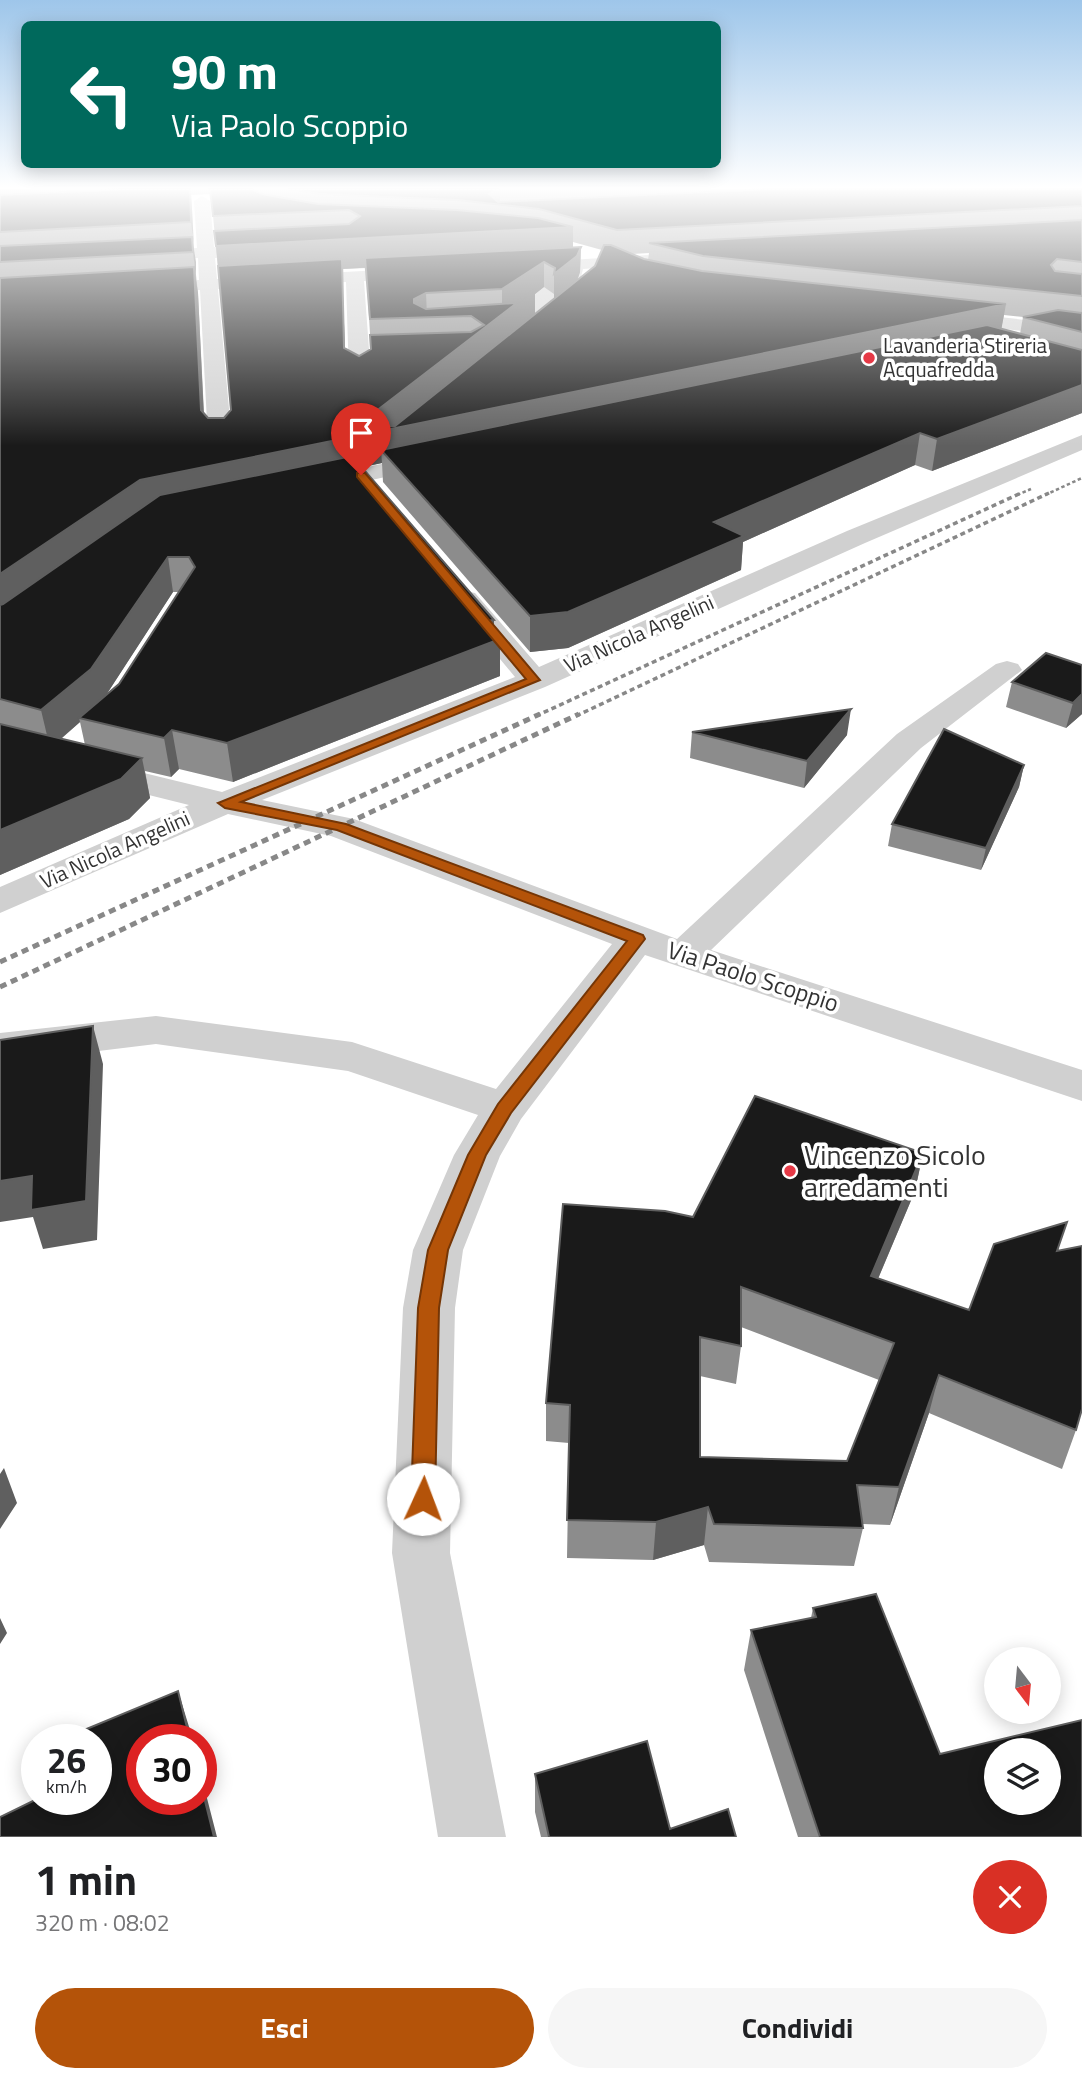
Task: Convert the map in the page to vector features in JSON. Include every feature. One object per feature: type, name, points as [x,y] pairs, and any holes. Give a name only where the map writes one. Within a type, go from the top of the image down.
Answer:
[{"type":"street","points":[[207,275],[220,441]]},
{"type":"street","points":[[125,289],[392,275]]},
{"type":"street","points":[[468,325],[508,323],[573,275]]},
{"type":"street","points":[[534,329],[587,286],[592,275]]},
{"type":"street","points":[[643,275],[650,278]]},
{"type":"street","points":[[355,277],[360,377]]},
{"type":"street","points":[[927,316],[1082,332]]},
{"type":"street","points":[[982,343],[1051,328]]},
{"type":"street","points":[[359,355],[385,355]]},
{"type":"street","name":"Via Nicola Angelini","points":[[0,901],[225,803],[534,680],[856,537],[1082,442]]},
{"type":"street","points":[[293,490],[370,485],[456,455]]},
{"type":"street","points":[[448,578],[534,680]]},
{"type":"street","points":[[472,1837],[421,1553],[429,1308],[438,1250],[477,1155],[505,1108],[660,947],[909,741],[1007,670]]},
{"type":"street","points":[[58,762],[85,738]]},
{"type":"street","name":"Via Paolo Scoppio","points":[[0,748],[225,803],[341,827],[660,947],[1082,1086]]},
{"type":"street","points":[[0,1048],[156,1030],[352,1057],[505,1108]]},
{"type":"building","points":[[58,275],[194,275],[201,410],[208,418],[224,418],[231,410],[219,275],[342,275],[344,348],[359,356],[371,349],[370,335],[471,332],[484,325],[471,316],[370,319],[366,275],[524,275],[502,289],[426,293],[414,299],[414,303],[426,309],[515,303],[535,289],[375,412],[370,419],[377,426],[395,426],[584,275],[736,275],[1006,304],[140,480],[0,574],[0,278]]},
{"type":"building","points":[[880,275],[1082,275],[1082,296]]},
{"type":"building","points":[[1058,310],[1082,313],[1082,332],[1023,317]]},
{"type":"building","points":[[987,325],[1082,350],[1082,385],[937,439],[920,433],[714,522],[744,536],[568,612],[530,616],[381,450]]},
{"type":"building","points":[[352,456],[494,620],[485,621],[500,639],[227,743],[172,730],[164,738],[79,718],[119,684],[195,567],[189,557],[168,557],[91,669],[41,710],[0,699],[0,605],[160,495]]},
{"type":"building","points":[[1046,653],[1082,665],[1082,694],[1073,703],[1012,682]]},
{"type":"building","points":[[851,709],[807,761],[692,732]]},
{"type":"building","points":[[0,724],[142,758],[121,779],[0,830]]},
{"type":"building","points":[[944,729],[1024,765],[986,848],[892,824]]},
{"type":"building","points":[[93,1026],[86,1201],[31,1210],[32,1176],[0,1181],[0,1040]]},
{"type":"building","points":[[755,1096],[923,1153],[871,1276],[969,1310],[994,1244],[1067,1222],[1057,1251],[1082,1246],[1082,1409],[1076,1430],[939,1375],[899,1487],[857,1485],[863,1528],[714,1524],[708,1507],[656,1522],[567,1520],[570,1405],[546,1403],[563,1204],[665,1211],[693,1217]],"holes":[[[741,1287],[894,1343],[847,1461],[700,1457],[700,1337],[741,1346]]]},
{"type":"building","points":[[876,1594],[940,1754],[984,1743],[984,1815],[1061,1815],[1061,1738],[1007,1738],[1082,1720],[1082,1837],[820,1837],[751,1630],[816,1617],[813,1608]]},
{"type":"building","points":[[178,1691],[186,1724],[126,1724],[126,1815],[208,1815],[214,1837],[0,1837],[0,1817],[21,1807],[21,1815],[112,1815],[112,1724],[99,1724]]},
{"type":"building","points":[[647,1741],[670,1829],[728,1809],[736,1837],[549,1837],[535,1774]]},
{"type":"railway","points":[[1045,495],[1082,478]]},
{"type":"railway","points":[[1017,495],[1031,489]]},
{"type":"railway","points":[[536,716],[1021,493]]},
{"type":"railway","points":[[576,716],[1049,493]]},
{"type":"railway","points":[[0,962],[540,714]]},
{"type":"railway","points":[[0,987],[579,714]]},
{"type":"place","name":"Lavanderia Stireria Acquafredda","points":[[869,358]]},
{"type":"place","name":"Vincenzo Sicolo arredamenti","points":[[790,1171]]},
{"type":"route","points":[[361,475],[534,680],[225,803],[341,827],[637,939],[505,1108],[477,1155],[438,1250],[429,1308],[423,1499]]}]
